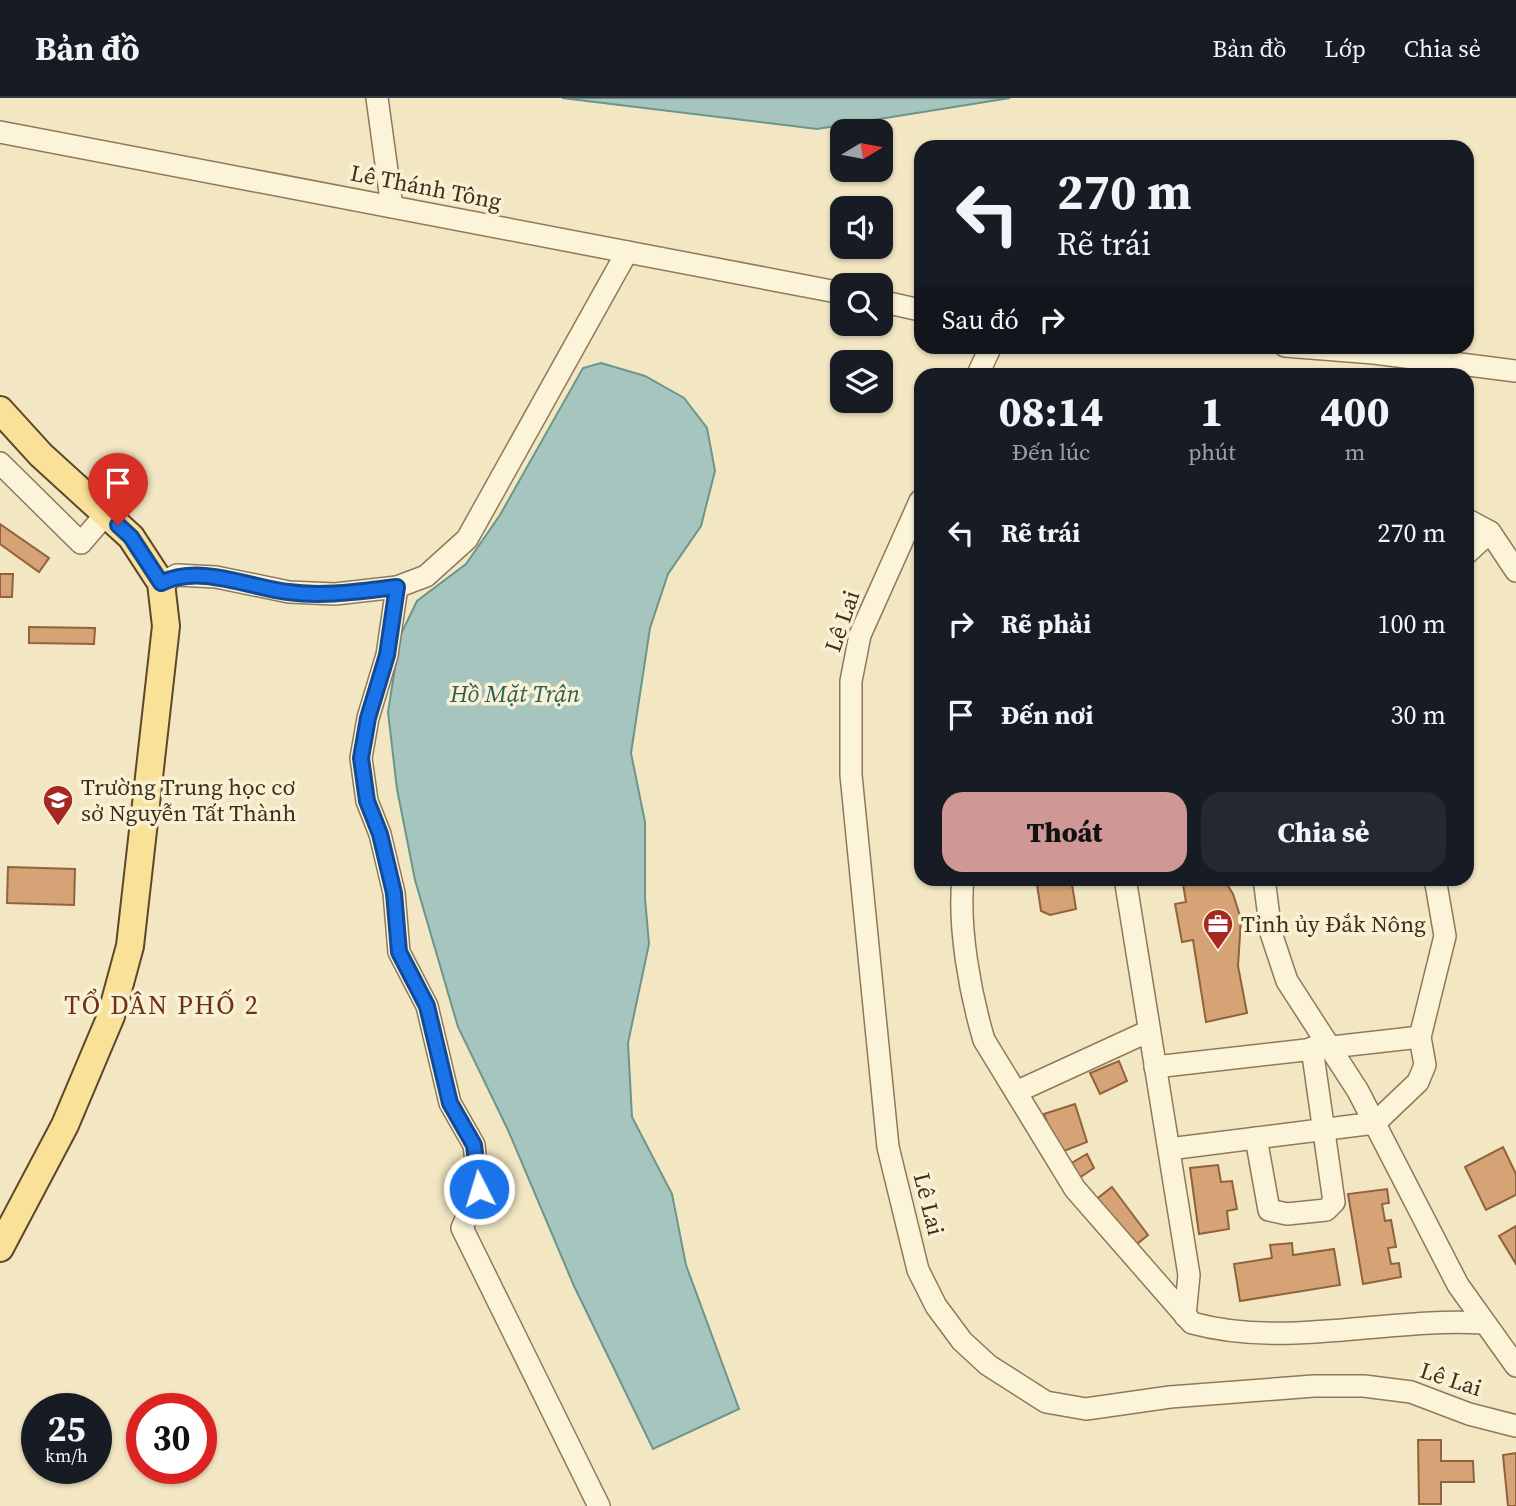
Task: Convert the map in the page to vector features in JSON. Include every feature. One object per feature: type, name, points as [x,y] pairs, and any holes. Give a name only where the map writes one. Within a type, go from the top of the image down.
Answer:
[{"type":"main road","points":[[0,410],[41,455],[131,537],[161,583],[166,626],[130,946],[111,1016],[65,1125],[0,1248]]},
{"type":"street","points":[[377,98],[392,207]]},
{"type":"street","name":"Lê Thánh Tông","points":[[0,132],[830,291]]},
{"type":"street","points":[[161,583],[177,575],[216,577],[289,592],[335,594],[397,587],[426,576],[467,540],[627,252]]},
{"type":"street","points":[[893,304],[914,309]]},
{"type":"street","points":[[1382,354],[1516,371]]},
{"type":"street","points":[[0,463],[81,543],[106,514]]},
{"type":"street","points":[[1474,523],[1490,531],[1516,571]]},
{"type":"street","points":[[1474,546],[1490,531]]},
{"type":"street","name":"Lê Lai","points":[[911,548],[860,635],[851,681],[851,775],[888,1147],[918,1270],[936,1306],[962,1341],[988,1365],[1046,1402],[1086,1409],[1170,1397],[1314,1386],[1364,1386],[1411,1392],[1469,1414],[1516,1426]]},
{"type":"street","points":[[397,587],[387,655],[368,718],[361,758],[367,801],[380,834],[394,893],[399,952],[427,1006],[450,1103],[474,1145],[479,1189],[461,1228],[599,1506]]},
{"type":"street","points":[[963,886],[962,911],[976,1014],[984,1040],[1075,1189],[1192,1323],[1220,1331],[1261,1333],[1446,1321],[1483,1323]]},
{"type":"street","points":[[1126,886],[1189,1275],[1185,1316]]},
{"type":"street","points":[[1265,886],[1267,913],[1278,960],[1321,1046],[1375,1123],[1458,1285],[1516,1366]]},
{"type":"street","points":[[1169,1149],[1375,1123],[1418,1082],[1425,1065],[1420,1037],[1445,936],[1436,886]]},
{"type":"street","points":[[1016,1092],[1150,1031]]},
{"type":"street","points":[[1155,1067],[1321,1046],[1420,1037]]},
{"type":"street","points":[[1256,1138],[1269,1210],[1287,1214],[1326,1210],[1334,1202],[1321,1046]]},
{"type":"water","points":[[562,98],[1010,98],[879,119],[830,119],[830,127],[817,129]]},
{"type":"water","name":"Hồ Mặt Trận","points":[[601,363],[645,376],[684,398],[707,428],[715,471],[701,526],[668,574],[650,628],[631,753],[645,822],[645,898],[649,944],[628,1043],[632,1117],[672,1194],[686,1265],[739,1409],[653,1449],[574,1286],[508,1130],[458,1027],[415,880],[397,789],[388,712],[400,636],[417,601],[466,564],[500,515],[583,368]]},
{"type":"building","points":[[0,524],[49,558],[39,572],[0,544]]},
{"type":"building","points":[[0,574],[13,574],[12,597],[0,597]]},
{"type":"building","points":[[29,627],[95,628],[94,644],[29,643]]},
{"type":"building","points":[[8,867],[75,869],[74,905],[7,903]]},
{"type":"building","points":[[1037,886],[1072,886],[1076,909],[1050,915],[1041,911]]},
{"type":"building","name":"Tỉnh ủy Đắk Nông","points":[[1183,886],[1228,886],[1233,894],[1241,919],[1238,966],[1247,1013],[1206,1022],[1193,940],[1182,942],[1175,904],[1186,902]]},
{"type":"building","points":[[1119,1061],[1127,1081],[1100,1094],[1090,1073]]},
{"type":"building","points":[[1075,1104],[1087,1142],[1059,1153],[1044,1114]]},
{"type":"building","points":[[1503,1147],[1516,1174],[1516,1195],[1486,1210],[1465,1167]]},
{"type":"building","points":[[1087,1154],[1094,1168],[1079,1178],[1070,1164]]},
{"type":"building","points":[[1218,1165],[1221,1182],[1232,1181],[1237,1209],[1227,1211],[1229,1229],[1199,1234],[1190,1168]]},
{"type":"building","points":[[1112,1187],[1148,1235],[1131,1249],[1094,1201]]},
{"type":"building","points":[[1387,1189],[1389,1203],[1382,1204],[1385,1221],[1391,1220],[1396,1247],[1388,1248],[1391,1264],[1399,1263],[1401,1277],[1363,1284],[1348,1194]]},
{"type":"building","points":[[1516,1226],[1516,1264],[1499,1236]]},
{"type":"building","points":[[1292,1243],[1293,1255],[1334,1249],[1340,1285],[1240,1301],[1234,1264],[1272,1258],[1270,1245]]},
{"type":"building","points":[[1418,1440],[1441,1440],[1441,1461],[1473,1461],[1474,1482],[1441,1482],[1441,1504],[1419,1504]]},
{"type":"building","points":[[1516,1453],[1516,1506],[1508,1506],[1503,1455]]},
{"type":"place","name":"Trường Trung học cơ sở Nguyễn Tất Thành","points":[[58,827]]},
{"type":"place","name":"Tỉnh ủy Đắk Nông","points":[[1218,951]]},
{"type":"district","name":"TỔ DÂN PHỐ 2","points":[[162,1005]]},
{"type":"route","points":[[118,525],[131,537],[161,583],[177,575],[216,577],[289,592],[335,594],[397,587],[387,655],[368,718],[361,758],[367,801],[380,834],[394,893],[399,952],[427,1006],[450,1103],[474,1145],[479,1189]]}]
